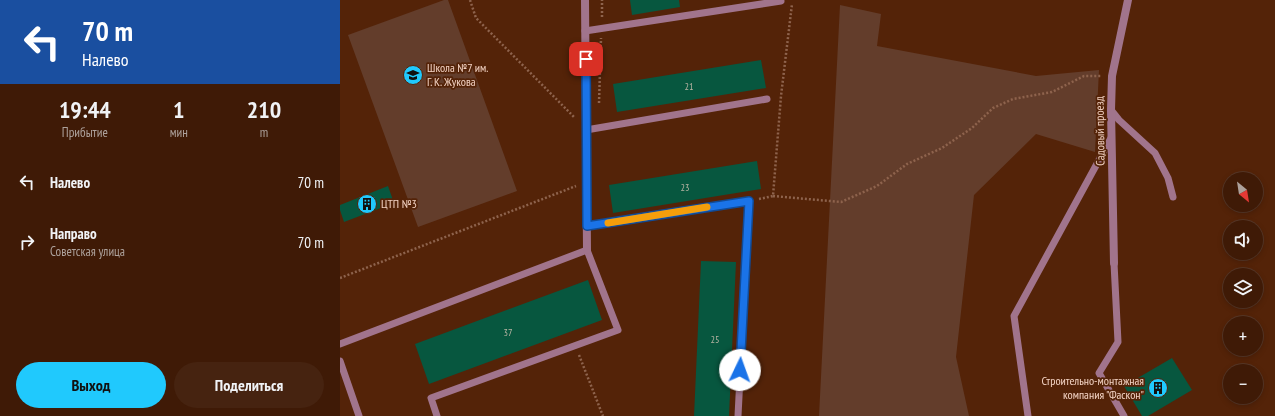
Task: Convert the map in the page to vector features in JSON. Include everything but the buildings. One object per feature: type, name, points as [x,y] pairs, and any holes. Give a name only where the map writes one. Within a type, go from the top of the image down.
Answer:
[{"type":"street","points":[[585,0],[587,250]]},
{"type":"street","name":"Садовый проезд","points":[[1114,264],[1111,110],[1112,76],[1128,0]]},
{"type":"lane","points":[[585,31],[781,1]]},
{"type":"lane","points":[[586,130],[767,99]]},
{"type":"lane","points":[[1111,110],[1119,120],[1155,153],[1168,178],[1173,197]]},
{"type":"lane","points":[[1028,416],[1014,316],[1112,137]]},
{"type":"lane","points":[[587,226],[749,201],[738,416]]},
{"type":"lane","points":[[340,344],[489,285],[587,250],[618,330],[431,398],[437,416]]},
{"type":"lane","points":[[1114,264],[1118,342],[1099,373],[1124,416]]},
{"type":"lane","points":[[340,361],[360,416]]},
{"type":"path","points":[[470,0],[476,18],[586,130]]},
{"type":"path","points":[[599,105],[602,0]]},
{"type":"path","points":[[773,196],[781,96],[793,0]]},
{"type":"path","points":[[749,201],[773,196],[841,202],[877,186],[907,164],[942,148],[972,128],[993,108],[1013,99],[1052,92],[1084,76],[1112,76]]},
{"type":"path","points":[[340,278],[586,182]]},
{"type":"path","points":[[575,346],[603,416]]},
{"type":"shaded area","name":"Школа №7 им. Г. К. Жукова","points":[[444,0],[448,0],[517,191],[418,227],[348,35]]},
{"type":"shaded area","points":[[840,5],[881,14],[877,46],[1036,76],[1099,70],[1095,152],[1036,134],[974,195],[956,357],[969,416],[819,416]]},
{"type":"slow traffic","points":[[608,223],[707,207]]},
{"type":"place","name":"Школа №7 им. Г. К. Жукова","points":[[413,75]]},
{"type":"place","name":"ЦТП №3","points":[[367,204]]},
{"type":"place","name":"Строительно-монтажная компания \"Фаскон\"","points":[[1158,388]]},
{"type":"route","points":[[586,59],[587,226],[749,201],[740,370]]}]
